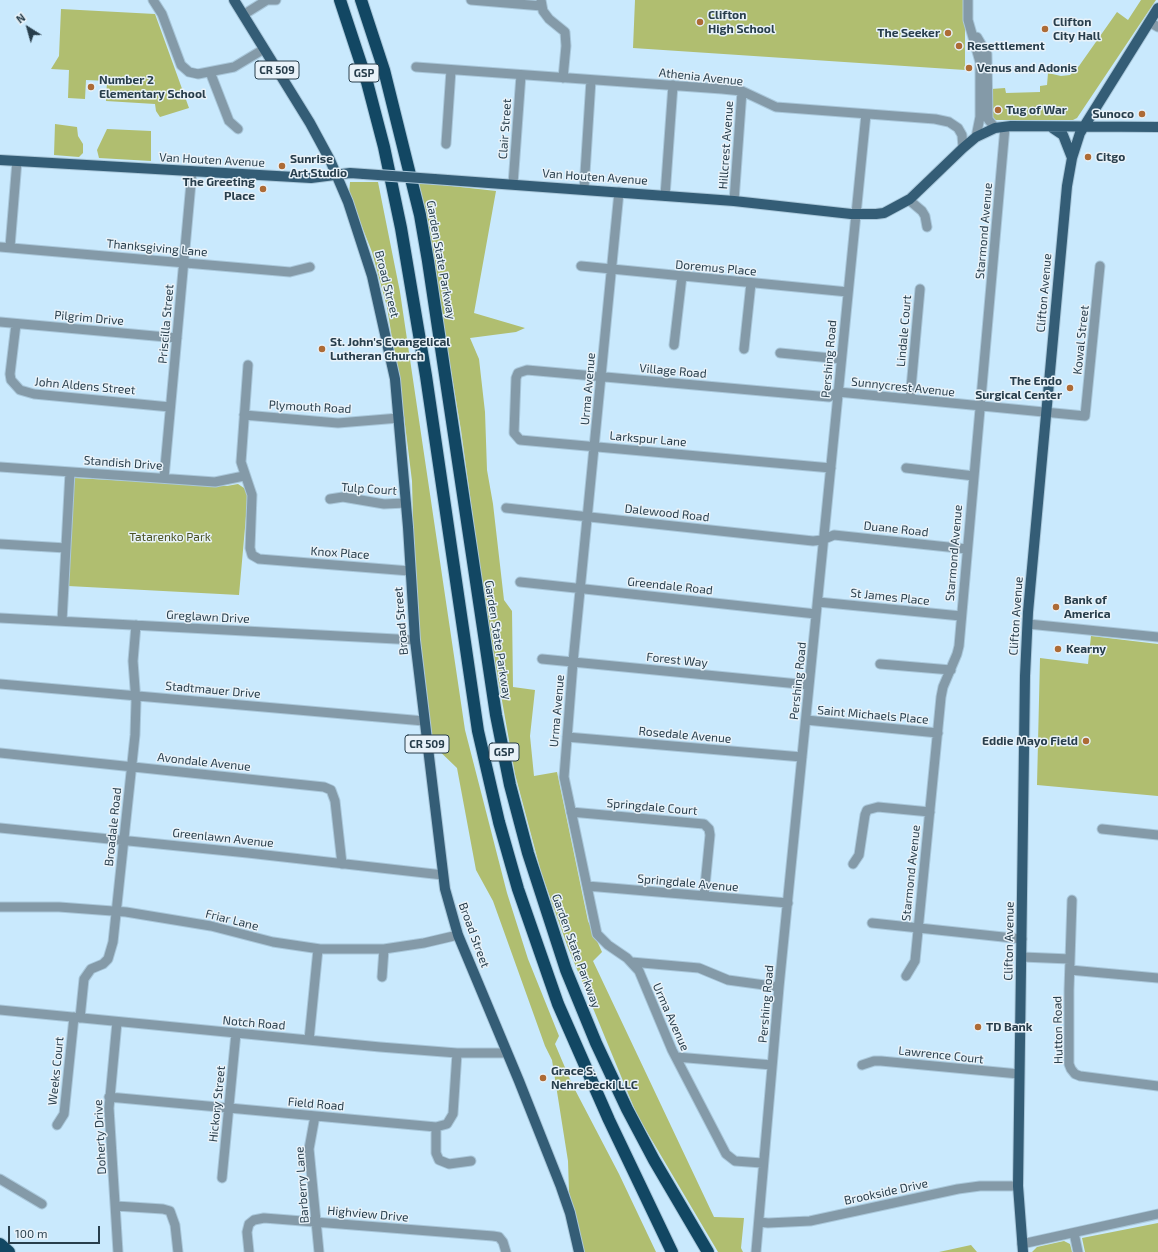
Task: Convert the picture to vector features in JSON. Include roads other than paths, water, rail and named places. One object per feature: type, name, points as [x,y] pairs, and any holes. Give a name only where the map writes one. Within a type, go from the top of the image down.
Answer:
[{"type":"highway","name":"GSP","points":[[340,0],[371,97],[402,228],[426,376],[478,732],[499,822],[518,888],[558,1004],[609,1120],[672,1252]]},
{"type":"highway","name":"Garden State Parkway","points":[[361,0],[384,70],[420,215],[496,715],[510,785],[528,854],[559,950],[596,1043],[627,1109],[708,1252]]},
{"type":"highway","points":[[0,1244],[9,1252]]},
{"type":"main road","name":"Broad Street","points":[[234,0],[310,123],[338,175],[360,233],[372,276],[392,362],[399,418],[415,640],[443,875],[450,914],[561,1187],[570,1213],[579,1252]]},
{"type":"main road","name":"Clifton Avenue","points":[[1023,1248],[1018,1186],[1024,707],[1028,624],[1067,186],[1076,139],[1154,24],[1158,8]]},
{"type":"main road","points":[[1051,127],[1063,135],[1072,158]]},
{"type":"main road","name":"Van Houten Avenue","points":[[0,160],[310,178],[350,173],[734,201],[855,214],[884,213],[909,200],[976,137],[1000,128],[1158,127]]},
{"type":"street","points":[[153,0],[162,14],[184,68],[193,73],[210,72],[234,67],[264,49]]},
{"type":"street","points":[[243,15],[268,0],[276,0]]},
{"type":"street","points":[[471,0],[542,3],[549,19],[565,32],[566,46],[563,78]]},
{"type":"street","points":[[968,0],[970,24],[980,62],[980,117],[976,137]]},
{"type":"street","points":[[970,24],[987,54],[988,119],[1000,128]]},
{"type":"street","name":"Athenia Avenue","points":[[416,67],[742,91],[776,107],[935,119],[949,122],[960,132],[963,148]]},
{"type":"street","points":[[446,144],[451,70]]},
{"type":"street","points":[[210,72],[229,121],[238,129]]},
{"type":"street","name":"Clair Street","points":[[513,184],[522,75]]},
{"type":"street","points":[[584,190],[591,80]]},
{"type":"street","points":[[665,196],[673,85]]},
{"type":"street","name":"Hillcrest Avenue","points":[[734,201],[742,91]]},
{"type":"street","name":"Pershing Road","points":[[756,1252],[762,1163],[779,987],[866,114]]},
{"type":"street","name":"Starmond Avenue","points":[[906,976],[915,961],[943,687],[951,670],[959,646],[974,476],[1000,128]]},
{"type":"street","points":[[10,247],[17,161]]},
{"type":"street","name":"Priscilla Street","points":[[164,478],[192,172]]},
{"type":"street","name":"Urma Avenue","points":[[619,192],[573,662],[564,777],[597,934],[608,945],[631,962],[639,971],[676,1057],[726,1154],[735,1161],[762,1163]]},
{"type":"street","points":[[909,200],[926,216],[927,228]]},
{"type":"street","name":"Thanksgiving Lane","points":[[0,246],[290,272],[310,267]]},
{"type":"street","name":"Doremus Place","points":[[582,266],[848,292]]},
{"type":"street","name":"Kowal Street","points":[[1085,416],[1100,266]]},
{"type":"street","points":[[674,345],[682,276]]},
{"type":"street","points":[[744,349],[751,283]]},
{"type":"street","name":"Lindale Court","points":[[910,399],[920,289]]},
{"type":"street","name":"Pilgrim Drive","points":[[0,322],[177,338]]},
{"type":"street","name":"John Aldens Street","points":[[16,324],[10,374],[12,380],[20,390],[34,394],[170,407]]},
{"type":"street","points":[[780,352],[841,359]]},
{"type":"street","name":"Knox Place","points":[[248,365],[240,462],[250,489],[252,501],[250,552],[255,558],[269,560],[410,571]]},
{"type":"street","name":"Village Road","points":[[516,386],[518,373],[527,370],[828,397],[838,392]]},
{"type":"street","name":"Larkspur Lane","points":[[516,386],[514,433],[518,439],[831,468]]},
{"type":"street","name":"Sunnycrest Avenue","points":[[838,392],[1085,416]]},
{"type":"street","name":"Plymouth Road","points":[[244,415],[338,423],[399,418]]},
{"type":"street","name":"Standish Drive","points":[[0,467],[215,482],[244,476]]},
{"type":"street","points":[[906,468],[974,476]]},
{"type":"street","points":[[62,621],[70,472]]},
{"type":"street","name":"Tulp Court","points":[[330,499],[343,497],[384,504],[406,503]]},
{"type":"street","name":"Dalewood Road","points":[[506,508],[813,541],[824,539]]},
{"type":"street","name":"Duane Road","points":[[824,539],[834,535],[967,549]]},
{"type":"street","points":[[0,544],[66,548]]},
{"type":"street","name":"Greendale Road","points":[[520,582],[816,614]]},
{"type":"street","name":"St James Place","points":[[818,602],[961,616]]},
{"type":"street","name":"Greglawn Drive","points":[[0,618],[415,640]]},
{"type":"street","points":[[1028,624],[1158,637]]},
{"type":"street","name":"Broadale Road","points":[[77,1018],[84,979],[91,969],[103,964],[110,956],[114,942],[134,735],[134,661],[136,625]]},
{"type":"street","name":"Forest Way","points":[[542,659],[809,685]]},
{"type":"street","points":[[880,664],[951,670]]},
{"type":"street","name":"Stadtmauer Drive","points":[[0,684],[424,721]]},
{"type":"street","name":"Saint Michaels Place","points":[[806,720],[938,733]]},
{"type":"street","name":"Rosedale Avenue","points":[[567,737],[802,757]]},
{"type":"street","name":"Avondale Avenue","points":[[0,753],[328,788],[333,794],[335,801],[342,864]]},
{"type":"street","points":[[853,864],[859,856],[867,810],[878,807],[930,812]]},
{"type":"street","name":"Springdale Court","points":[[571,812],[704,824],[709,829],[710,835],[704,896]]},
{"type":"street","name":"Greenlawn Avenue","points":[[0,828],[443,875]]},
{"type":"street","points":[[1102,829],[1158,835]]},
{"type":"street","name":"Springdale Avenue","points":[[587,886],[788,904]]},
{"type":"street","name":"Hutton Road","points":[[1072,900],[1069,1064],[1071,1069],[1075,1074],[1080,1076],[1158,1086]]},
{"type":"street","name":"Friar Lane","points":[[0,907],[59,907],[116,911],[204,925],[273,942],[318,949],[384,949],[424,943],[458,935]]},
{"type":"street","points":[[872,923],[1022,939]]},
{"type":"street","points":[[309,1040],[318,949]]},
{"type":"street","points":[[382,976],[384,949]]},
{"type":"street","points":[[1022,957],[1070,959]]},
{"type":"street","points":[[631,962],[692,967],[728,980],[779,987]]},
{"type":"street","points":[[1070,970],[1158,978]]},
{"type":"street","name":"Notch Road","points":[[0,1010],[457,1053],[507,1053]]},
{"type":"street","name":"Weeks Court","points":[[57,1125],[64,1114],[77,1018]]},
{"type":"street","name":"Doherty Drive","points":[[118,1022],[109,1097],[118,1252]]},
{"type":"street","name":"Hickory Street","points":[[222,1178],[236,1033]]},
{"type":"street","points":[[457,1053],[453,1114],[447,1124],[436,1127],[436,1154],[439,1160],[449,1164],[471,1162]]},
{"type":"street","points":[[676,1057],[772,1065]]},
{"type":"street","name":"Lawrence Court","points":[[862,1065],[874,1061],[881,1061],[1019,1074]]},
{"type":"street","name":"Field Road","points":[[109,1097],[436,1127]]},
{"type":"street","name":"Barberry Lane","points":[[315,1116],[309,1149],[320,1252]]},
{"type":"street","points":[[0,1179],[42,1204]]},
{"type":"street","name":"Brookside Drive","points":[[759,1222],[783,1223],[810,1221],[958,1189],[980,1186],[1018,1186]]},
{"type":"street","points":[[116,1206],[163,1209],[170,1211],[175,1225],[178,1252]]},
{"type":"street","points":[[1023,1248],[1074,1233],[1158,1214]]},
{"type":"street","name":"Highview Drive","points":[[249,1252],[248,1228],[254,1220],[264,1218],[493,1236],[499,1237],[503,1242],[506,1252]]},
{"type":"street","points":[[1074,1233],[1078,1252]]},
{"type":"place","name":"Clifton High School","points":[[700,22]]},
{"type":"place","name":"Clifton City Hall","points":[[1045,29]]},
{"type":"place","name":"The Seeker","points":[[948,33]]},
{"type":"place","name":"Resettlement","points":[[959,46]]},
{"type":"place","name":"Venus and Adonis","points":[[969,68]]},
{"type":"place","name":"Number 2 Elementary School","points":[[91,87]]},
{"type":"place","name":"Tug of War","points":[[998,110]]},
{"type":"place","name":"Sunoco","points":[[1142,114]]},
{"type":"place","name":"Citgo","points":[[1088,157]]},
{"type":"place","name":"Sunrise Art Studio","points":[[282,166]]},
{"type":"place","name":"The Greeting Place","points":[[263,189]]},
{"type":"place","name":"St. John's Evangelical Lutheran Church","points":[[322,349]]},
{"type":"place","name":"The Endo Surgical Center","points":[[1070,388]]},
{"type":"place","name":"Bank of America","points":[[1056,607]]},
{"type":"place","name":"Kearny","points":[[1058,649]]},
{"type":"place","name":"Eddie Mayo Field","points":[[1086,741]]},
{"type":"place","name":"TD Bank","points":[[978,1027]]},
{"type":"place","name":"Grace S. Nehrebecki LLC","points":[[543,1078]]},
{"type":"park label","name":"Tatarenko Park","points":[[170,537]]}]
